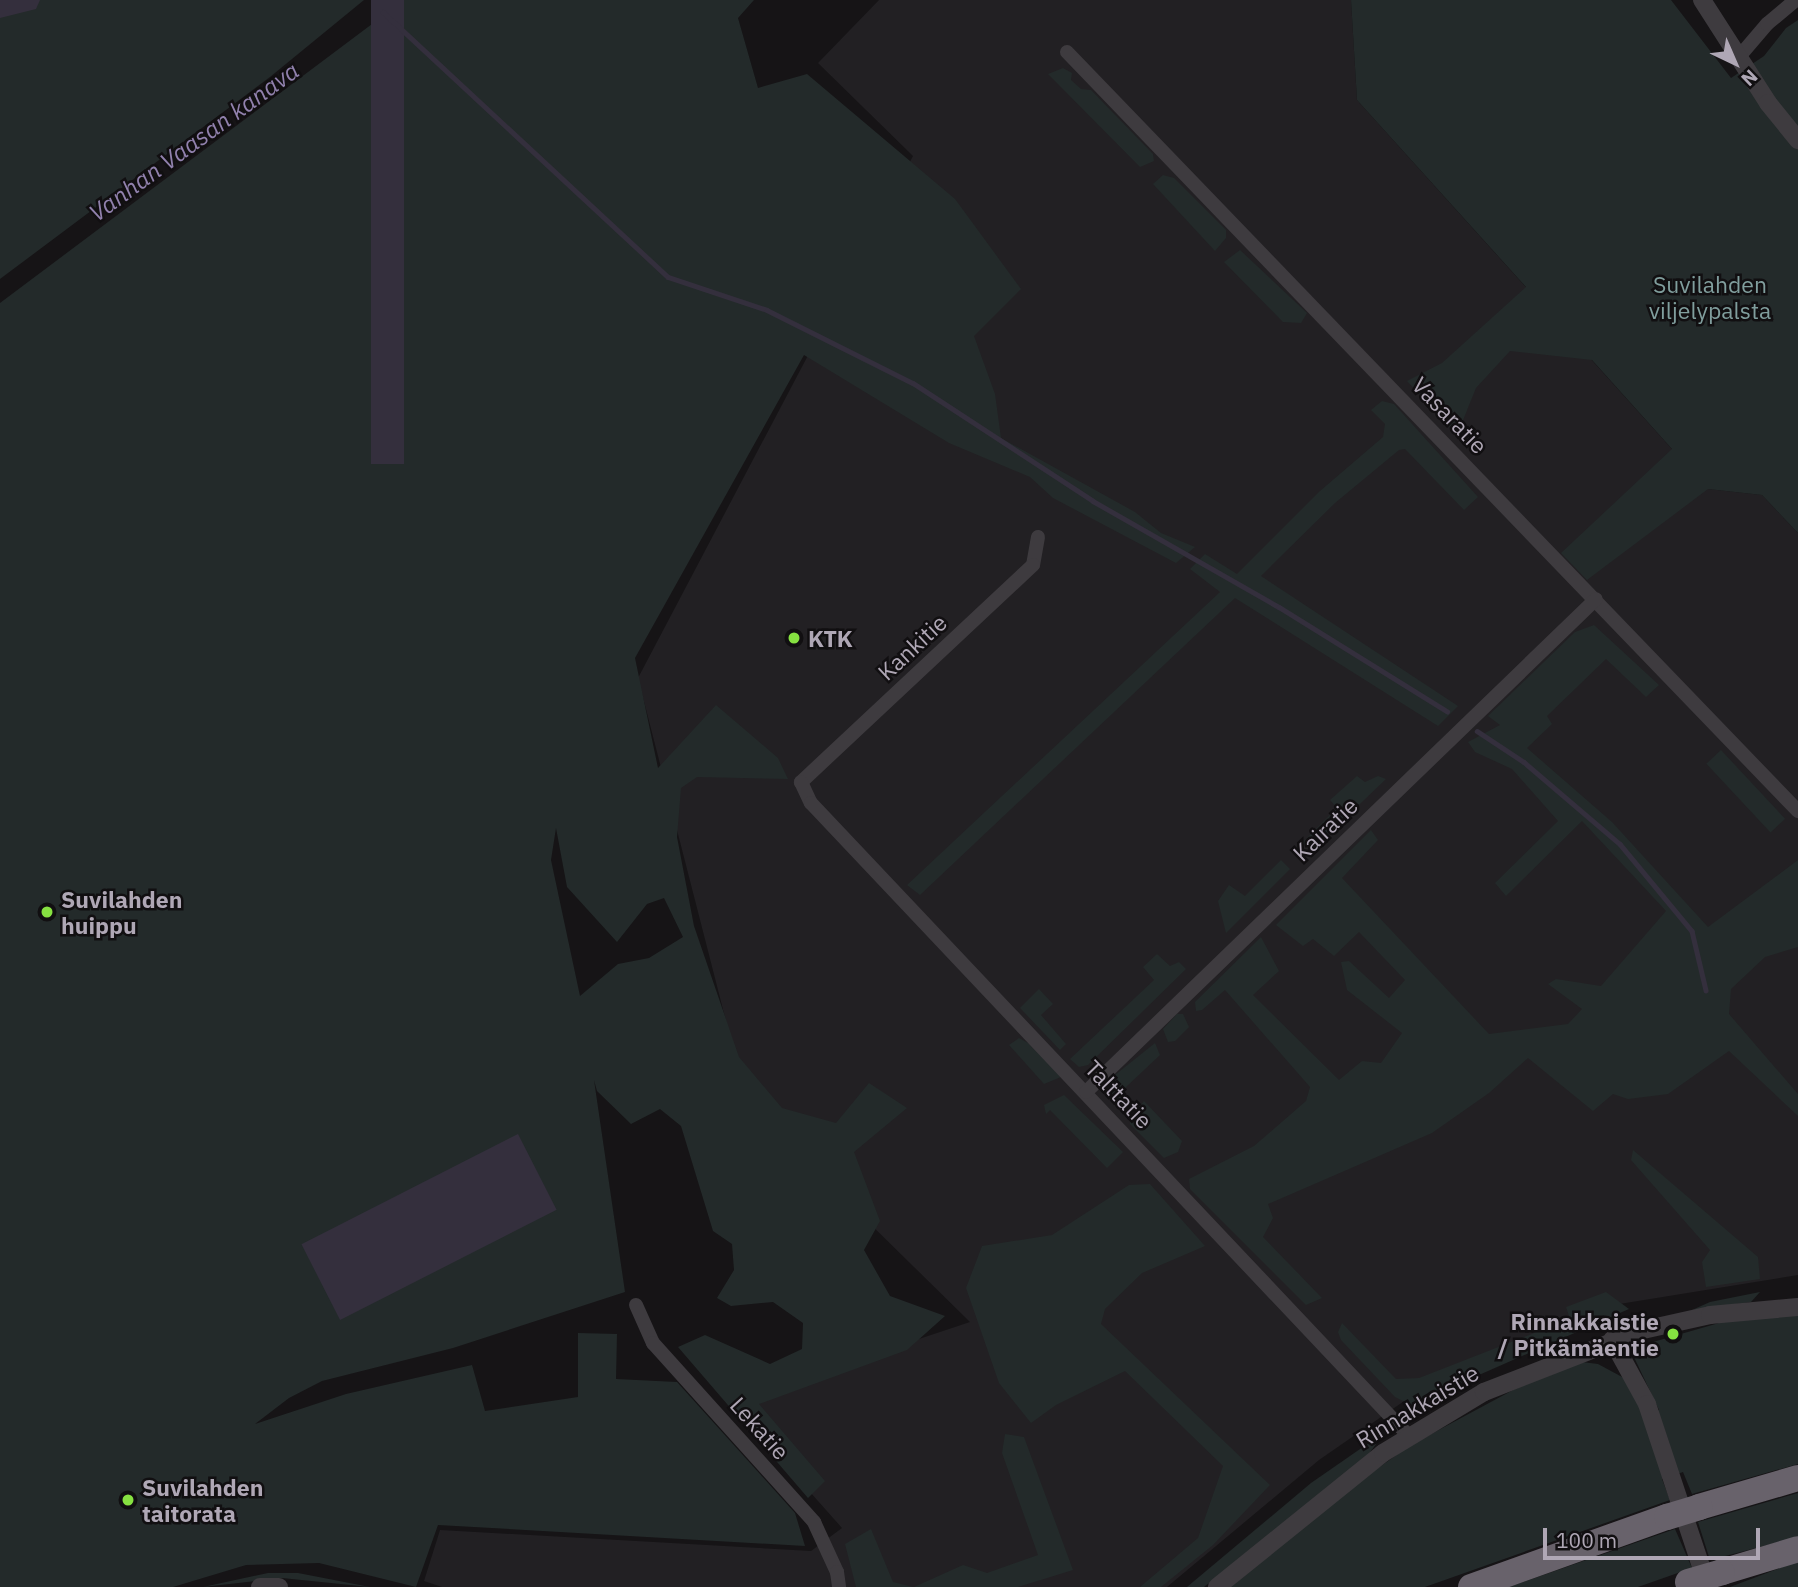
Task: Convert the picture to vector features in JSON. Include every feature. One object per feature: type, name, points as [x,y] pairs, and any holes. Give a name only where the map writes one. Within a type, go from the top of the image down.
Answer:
[{"type":"highway","points":[[1471,1587],[1667,1517],[1798,1478]]},
{"type":"highway","points":[[1698,1582],[1798,1549]]},
{"type":"street","points":[[1702,0],[1738,58],[1798,140]]},
{"type":"street","points":[[1738,58],[1767,24],[1796,0]]},
{"type":"street","name":"Vasaratie","points":[[1067,51],[1798,811]]},
{"type":"street","name":"Kankitie","points":[[801,782],[1033,565],[1038,537]]},
{"type":"street","name":"Kairatie","points":[[1086,1092],[1596,599]]},
{"type":"street","name":"Talttatie","points":[[801,782],[811,803],[1408,1435]]},
{"type":"street","name":"Lekatie","points":[[636,1305],[653,1343],[814,1522],[837,1572],[839,1587]]},
{"type":"street","name":"Rinnakkaistie","points":[[1217,1587],[1408,1435],[1511,1379],[1612,1340],[1710,1315],[1798,1307]]},
{"type":"street","points":[[1612,1340],[1647,1404],[1698,1582]]},
{"type":"street","points":[[260,1587],[279,1587]]},
{"type":"shaded area","points":[[879,0],[1351,0],[1357,100],[1708,489],[1762,495],[1798,533],[1798,1275],[1607,1306],[1436,1379],[1319,1460],[1167,1587],[442,1587],[424,1581],[440,1530],[811,1551],[842,1528],[730,1402],[970,1322],[747,1103],[638,678],[913,156],[818,63]]},
{"type":"green space","points":[[0,0],[364,0],[270,77],[0,279]]},
{"type":"green space","points":[[404,0],[754,0],[738,18],[758,88],[807,74],[955,199],[1021,289],[974,336],[995,394],[1001,438],[1135,512],[1161,533],[1195,547],[1176,563],[1053,498],[1030,477],[949,443],[804,355],[635,658],[658,768],[716,705],[778,758],[788,779],[697,777],[681,788],[677,837],[694,926],[739,1057],[782,1108],[836,1123],[869,1083],[907,1108],[854,1152],[880,1221],[864,1250],[890,1296],[945,1316],[907,1350],[759,1404],[825,1481],[808,1498],[678,1347],[705,1335],[770,1364],[802,1349],[803,1323],[773,1302],[731,1306],[717,1298],[734,1270],[732,1244],[713,1231],[681,1126],[660,1109],[631,1124],[597,1091],[594,1080],[625,1292],[453,1348],[322,1381],[289,1398],[255,1424],[346,1394],[472,1365],[485,1411],[578,1397],[578,1333],[617,1334],[616,1379],[677,1382],[795,1513],[805,1546],[438,1525],[416,1587],[319,1563],[246,1565],[173,1587],[0,1587],[0,303]],"holes":[[[556,828],[567,887],[617,942],[647,904],[664,898],[683,937],[649,958],[618,964],[580,996],[551,860]]]},
{"type":"green space","name":"Suvilahden viljelypalsta","points":[[1351,0],[1671,0],[1731,78],[1764,56],[1786,28],[1798,20],[1798,533],[1762,495],[1708,489],[1587,580],[1561,553],[1672,449],[1592,360],[1510,351],[1476,388],[1457,435],[1407,381],[1442,363],[1526,287],[1357,100]]},
{"type":"green space","points":[[1063,68],[1072,73],[1071,80],[1081,89],[1091,90],[1153,154],[1154,161],[1140,167],[1048,74]]},
{"type":"green space","points":[[1163,175],[1174,178],[1226,230],[1226,238],[1215,251],[1153,184]]},
{"type":"green space","points":[[1240,250],[1307,313],[1301,323],[1283,322],[1224,262]]},
{"type":"green space","points":[[1382,401],[1394,404],[1478,497],[1464,510],[1405,449],[1399,450],[1335,503],[1261,576],[1458,706],[1438,726],[1235,598],[920,895],[907,885],[1220,592],[1190,569],[1205,554],[1237,574],[1320,491],[1383,437],[1385,424],[1371,410]]},
{"type":"green space","points":[[1594,625],[1659,685],[1646,697],[1606,659],[1547,716],[1552,724],[1527,748],[1612,822],[1708,927],[1798,860],[1798,947],[1765,957],[1731,989],[1729,1014],[1798,1094],[1798,1116],[1729,1051],[1668,1094],[1628,1099],[1613,1094],[1593,1111],[1528,1058],[1489,1093],[1432,1133],[1268,1204],[1273,1218],[1263,1237],[1322,1298],[1306,1305],[1190,1189],[1189,1179],[1254,1146],[1306,1101],[1310,1087],[1225,990],[1202,1010],[1196,1011],[1195,1002],[1261,937],[1279,971],[1253,995],[1339,1080],[1362,1061],[1381,1063],[1402,1033],[1347,990],[1341,962],[1349,961],[1389,998],[1405,980],[1359,932],[1334,956],[1313,939],[1303,946],[1276,925],[1371,830],[1378,840],[1342,878],[1489,1034],[1568,1024],[1582,1009],[1548,984],[1556,979],[1601,986],[1666,911],[1582,821],[1506,896],[1495,883],[1558,821],[1512,769],[1475,752],[1468,742],[1500,725],[1488,716],[1575,632]]},
{"type":"green space","points":[[1721,750],[1785,819],[1770,832],[1706,764]]},
{"type":"green space","points":[[1357,776],[1365,782],[1378,776],[1386,779],[1313,849],[1302,843],[1337,808],[1330,800]]},
{"type":"green space","points":[[1281,860],[1290,869],[1226,933],[1218,901],[1229,885],[1245,896]]},
{"type":"green space","points":[[1157,954],[1170,966],[1179,962],[1186,969],[1088,1065],[1079,1067],[1070,1059],[1154,980],[1143,967]]},
{"type":"green space","points":[[1039,989],[1053,1004],[1041,1015],[1066,1044],[1060,1050],[1020,1008]]},
{"type":"green space","points":[[1177,1014],[1183,1014],[1189,1027],[1175,1041],[1168,1042],[1163,1029]]},
{"type":"green space","points":[[1019,1038],[1028,1043],[1061,1077],[1044,1084],[1009,1045]]},
{"type":"green space","points":[[1155,1043],[1160,1055],[1126,1087],[1118,1109],[1109,1091],[1115,1075]]},
{"type":"green space","points":[[1064,1095],[1123,1152],[1107,1168],[1050,1110],[1046,1114],[1044,1105]]},
{"type":"green space","points":[[1144,1101],[1182,1141],[1178,1152],[1164,1158],[1130,1124],[1130,1117]]},
{"type":"green space","points":[[1633,1150],[1758,1257],[1760,1279],[1706,1287],[1702,1262],[1710,1250],[1631,1160]]},
{"type":"green space","points":[[1150,1184],[1205,1246],[1142,1273],[1105,1309],[1101,1324],[1270,1485],[1213,1545],[1161,1587],[1140,1587],[1198,1538],[1223,1466],[1125,1371],[1056,1405],[1031,1423],[999,1383],[966,1288],[982,1246],[1052,1235],[1129,1185]]},
{"type":"green space","points":[[1606,1292],[1629,1309],[1411,1405],[1395,1397],[1341,1340],[1338,1332],[1342,1323],[1396,1379],[1419,1378],[1570,1319],[1566,1307]]},
{"type":"green space","points":[[1760,1292],[1751,1302],[1692,1310],[1710,1302]]},
{"type":"green space","points":[[1798,1315],[1798,1464],[1692,1494],[1683,1472],[1662,1479],[1670,1500],[1425,1587],[1231,1587],[1335,1499],[1409,1446],[1515,1389],[1582,1362],[1598,1364],[1624,1378],[1644,1417],[1659,1410],[1633,1355],[1639,1346],[1726,1321]]},
{"type":"green space","points":[[1386,1431],[1364,1460],[1204,1587],[1187,1587],[1311,1483]]},
{"type":"green space","points":[[1005,1434],[1024,1437],[1073,1570],[1018,1587],[914,1587],[963,1565],[987,1573],[1038,1555],[1002,1453]]},
{"type":"green space","points":[[1798,1493],[1798,1537],[1710,1560],[1698,1522]]},
{"type":"green space","points":[[871,1529],[893,1582],[913,1587],[856,1587],[845,1544]]},
{"type":"green space","points":[[1675,1529],[1692,1568],[1638,1587],[1509,1587]]},
{"type":"green space","points":[[1798,1561],[1798,1587],[1730,1587]]},
{"type":"green space","points":[[268,1573],[298,1573],[370,1587],[282,1578],[203,1587]]},
{"type":"water","points":[[0,0],[40,0],[36,9],[0,18]]},
{"type":"water","points":[[371,0],[404,0],[404,464],[371,464]]},
{"type":"water","points":[[518,1134],[557,1210],[340,1320],[301,1244]]},
{"type":"waterway","points":[[383,12],[668,277],[767,310],[913,383],[1093,501],[1279,607],[1447,711]]},
{"type":"waterway","points":[[1477,731],[1524,762],[1620,844],[1692,931],[1706,990]]},
{"type":"place","name":"KTK","points":[[794,638]]},
{"type":"place","name":"Suvilahden huippu","points":[[47,912]]},
{"type":"place","name":"Rinnakkaistie / Pitkämäentie","points":[[1673,1334]]},
{"type":"place","name":"Suvilahden taitorata","points":[[128,1500]]},
{"type":"water label","name":"Vanhan Vaasan kanava","points":[[194,142]]}]
